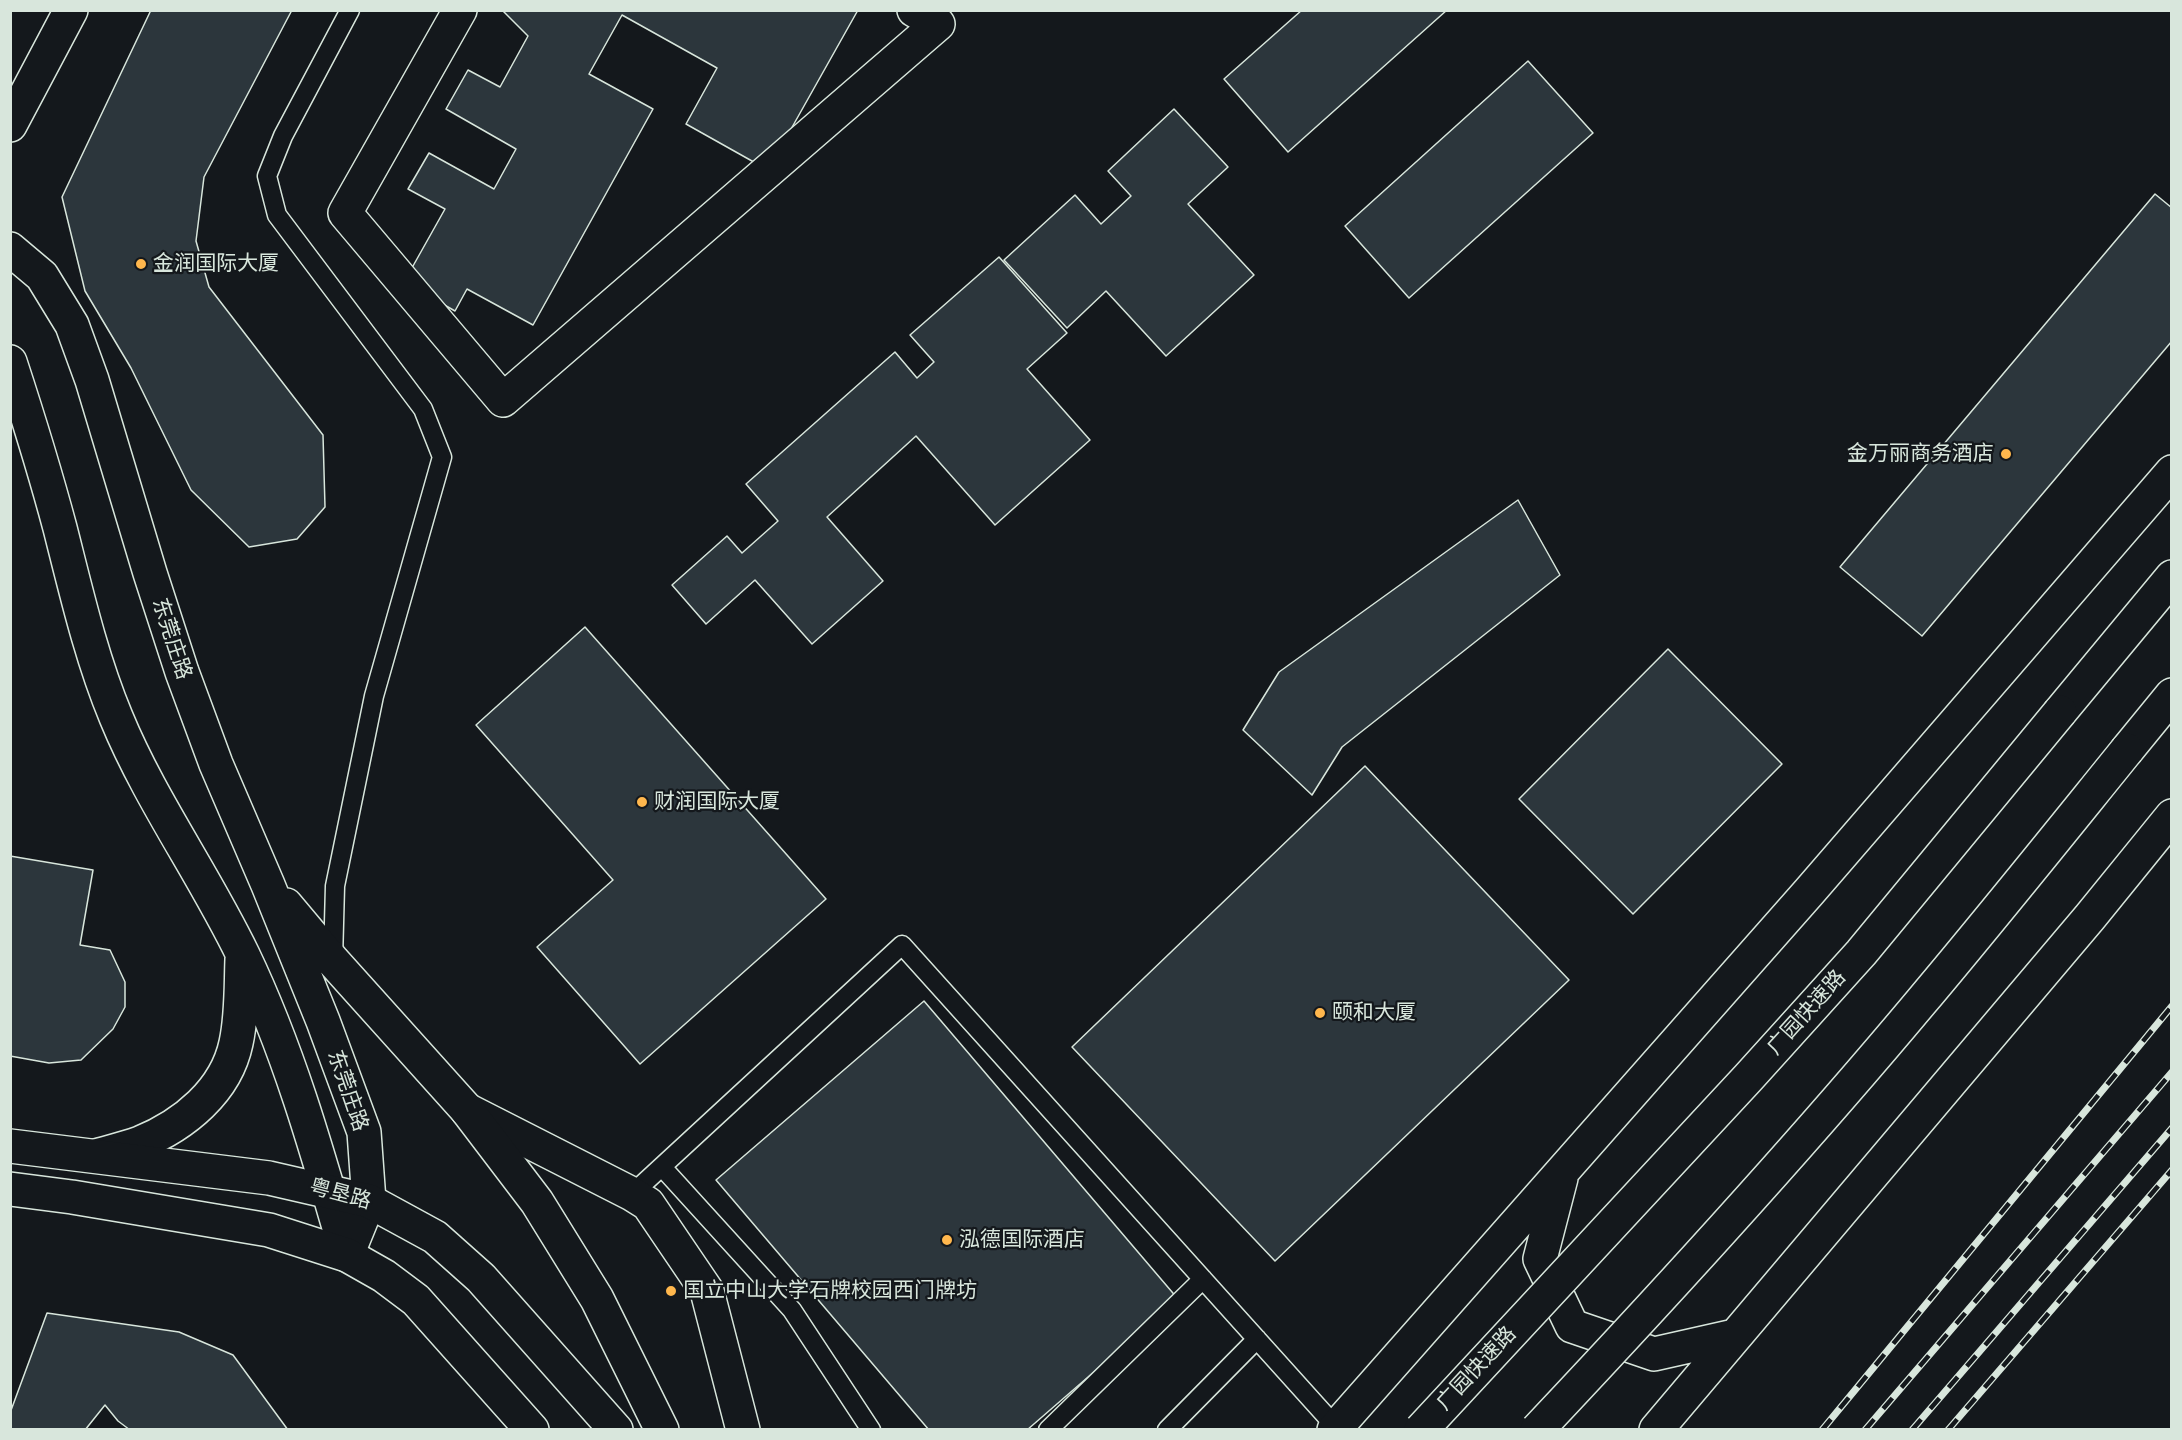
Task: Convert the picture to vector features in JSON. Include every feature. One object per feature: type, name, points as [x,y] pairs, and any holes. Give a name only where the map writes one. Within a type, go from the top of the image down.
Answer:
[{"type":"main road","points":[[10,124],[71,10]]},
{"type":"main road","points":[[460,10],[345,213],[503,400],[938,24],[914,10]]},
{"type":"main road","name":"东莞庄路","points":[[10,249],[42,276],[72,325],[92,380],[182,672],[216,764],[323,1021],[364,1132],[369,1200],[347,1255]]},
{"type":"main road","points":[[10,362],[48,485],[83,618],[116,717],[145,777],[243,955],[304,1107],[347,1255]]},
{"type":"main road","points":[[1342,1423],[1809,892],[2172,472]]},
{"type":"main road","name":"广园快速路","points":[[1421,1430],[1861,953],[2172,577]]},
{"type":"main road","points":[[1537,1430],[1623,1339],[1927,994],[2172,695]]},
{"type":"main road","points":[[1656,1430],[2082,926],[2172,816]]},
{"type":"main road","points":[[268,885],[333,962],[467,1110],[537,1202],[597,1299],[662,1430]]},
{"type":"main road","points":[[96,1156],[141,1143],[177,1124],[211,1095],[227,1068],[236,1043],[243,955]]},
{"type":"main road","points":[[467,1110],[648,1204],[707,1291],[743,1430]]},
{"type":"main road","name":"粤垦路","points":[[10,1146],[269,1178],[369,1200],[435,1237],[481,1278],[616,1430]]},
{"type":"main road","points":[[1562,1173],[1540,1260],[1572,1326],[1654,1354],[1734,1336]]},
{"type":"main road","points":[[10,1189],[269,1230],[347,1255],[384,1276],[416,1300],[532,1430]]},
{"type":"lane","points":[[333,962],[335,886],[372,707],[442,457],[423,409],[277,215],[267,176],[283,136],[350,10]]},
{"type":"lane","points":[[632,1194],[902,945],[1257,1339],[1342,1423]]},
{"type":"lane","points":[[662,1167],[792,1310],[872,1430]]},
{"type":"lane","points":[[1048,1430],[1203,1279]]},
{"type":"lane","points":[[1167,1430],[1257,1339]]},
{"type":"building","name":"金润国际大厦","points":[[151,10],[292,10],[204,177],[196,241],[209,287],[323,435],[325,507],[297,539],[249,547],[191,490],[131,368],[85,291],[62,197]]},
{"type":"building","points":[[502,10],[858,10],[768,170],[686,124],[717,68],[622,15],[589,74],[653,109],[533,325],[467,289],[455,311],[404,282],[445,209],[408,189],[429,153],[494,189],[516,149],[446,109],[468,70],[500,87],[528,36]]},
{"type":"building","points":[[1302,10],[1447,10],[1288,152],[1224,79]]},
{"type":"building","points":[[1528,61],[1593,133],[1409,298],[1345,226]]},
{"type":"building","points":[[1174,109],[1228,167],[1188,204],[1254,275],[1166,356],[1106,291],[1067,328],[1004,260],[1075,195],[1101,224],[1131,196],[1108,171]]},
{"type":"building","name":"金万丽商务酒店","points":[[2155,194],[2172,208],[2172,341],[1922,636],[1840,567]]},
{"type":"building","points":[[999,257],[1067,333],[1027,369],[1090,440],[995,525],[916,436],[827,517],[883,581],[812,644],[755,580],[706,624],[672,585],[727,536],[742,553],[778,521],[746,484],[895,352],[917,378],[934,362],[910,335]]},
{"type":"building","points":[[1518,500],[1560,575],[1342,747],[1312,795],[1243,730],[1279,672]]},
{"type":"building","name":"财润国际大厦","points":[[585,627],[826,899],[640,1064],[537,947],[613,880],[476,725]]},
{"type":"building","points":[[1668,649],[1782,764],[1633,914],[1519,799]]},
{"type":"building","name":"颐和大厦","points":[[1365,766],[1569,980],[1275,1261],[1072,1047]]},
{"type":"building","points":[[10,856],[93,870],[80,945],[110,950],[125,982],[125,1007],[113,1029],[81,1060],[49,1063],[10,1056]]},
{"type":"building","name":"泓德国际酒店","points":[[924,1001],[1178,1299],[1027,1430],[929,1430],[716,1180]]},
{"type":"building","points":[[47,1313],[179,1332],[233,1355],[288,1430],[130,1430],[118,1421],[105,1405],[85,1430],[10,1430],[10,1413]]},
{"type":"railway","points":[[1822,1430],[2172,1006]]},
{"type":"railway","points":[[1865,1430],[2172,1072]]},
{"type":"railway","points":[[1912,1430],[2172,1128]]},
{"type":"railway","points":[[1948,1430],[2172,1170]]},
{"type":"place","name":"金润国际大厦","points":[[141,264]]},
{"type":"place","name":"金万丽商务酒店","points":[[2006,454]]},
{"type":"place","name":"财润国际大厦","points":[[642,802]]},
{"type":"place","name":"颐和大厦","points":[[1320,1013]]},
{"type":"place","name":"泓德国际酒店","points":[[947,1240]]},
{"type":"place","name":"国立中山大学石牌校园西门牌坊","points":[[671,1291]]}]
